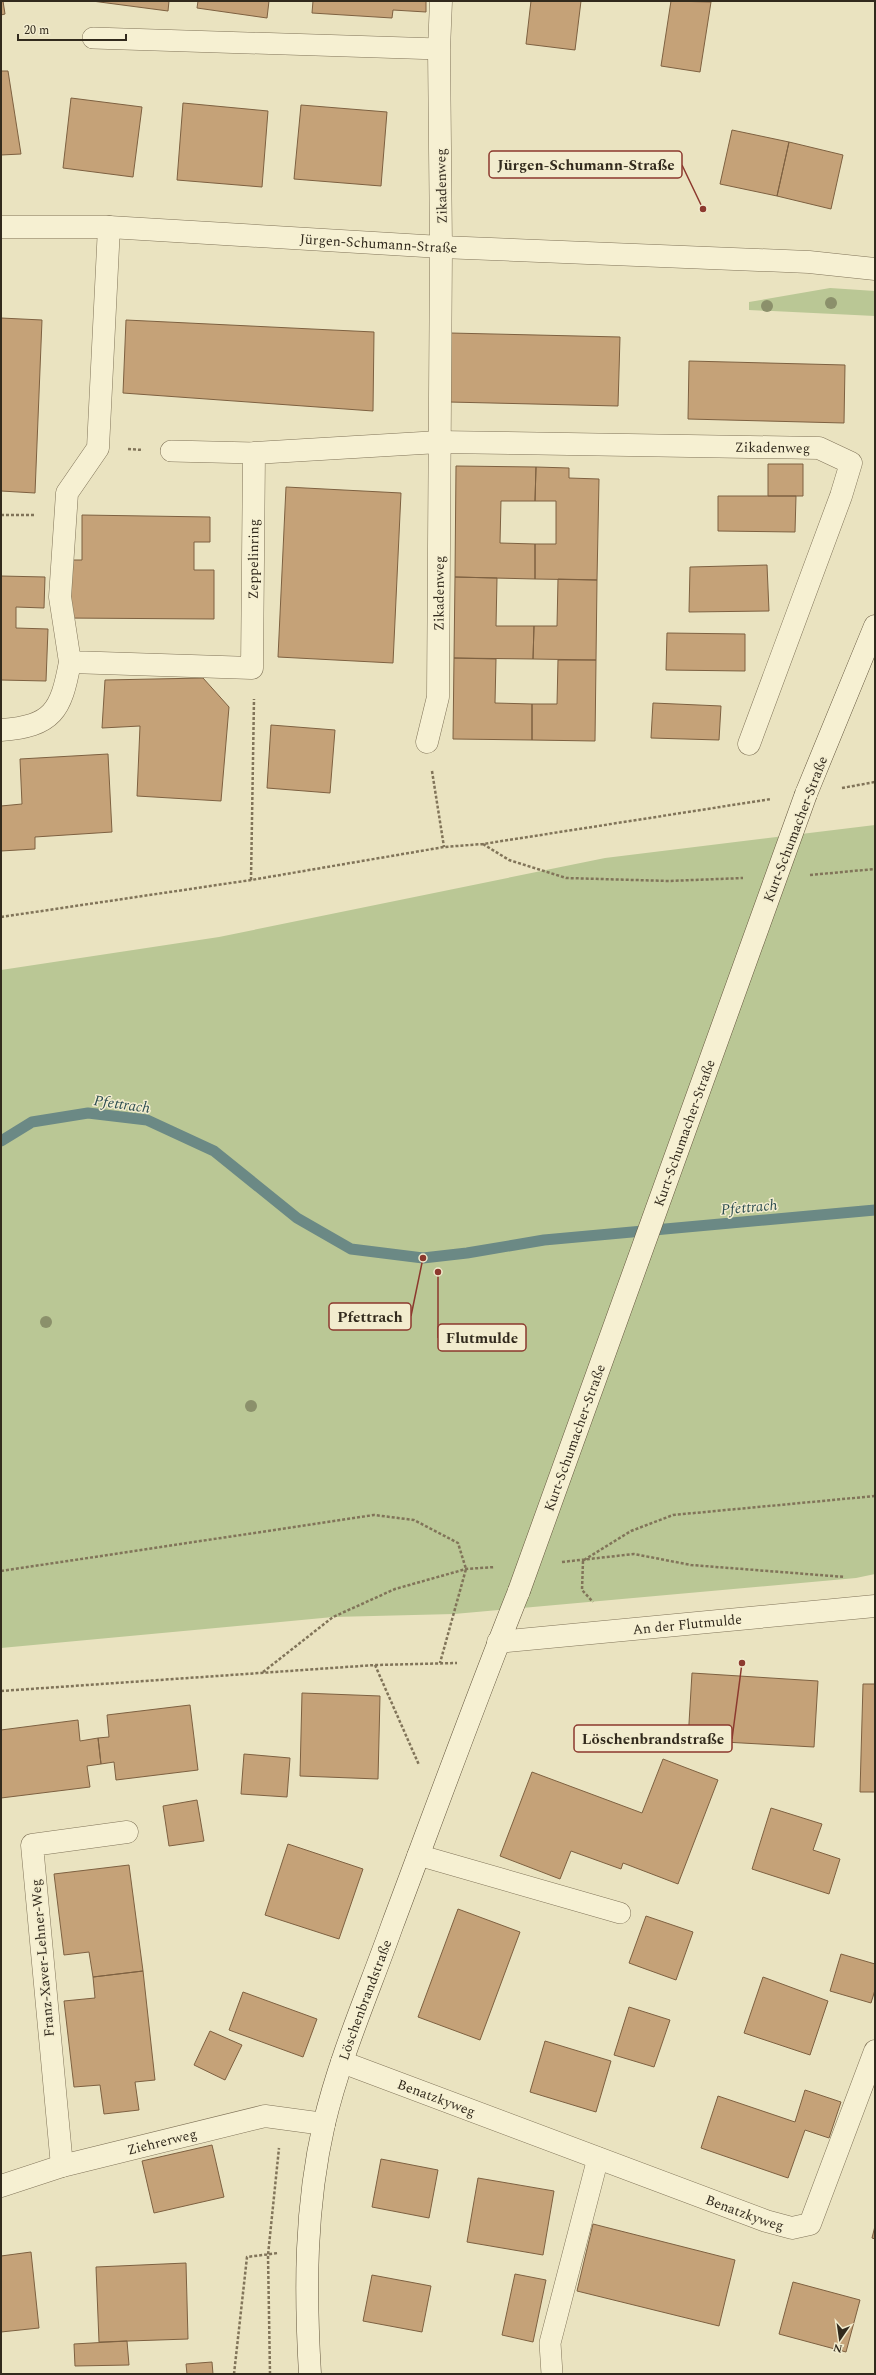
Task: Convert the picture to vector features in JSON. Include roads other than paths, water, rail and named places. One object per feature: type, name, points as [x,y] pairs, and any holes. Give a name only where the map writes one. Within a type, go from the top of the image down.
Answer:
[{"type":"street","name":"Zikadenweg","points":[[427,742],[438,697],[441,247],[440,49],[442,1]]},
{"type":"street","name":"Jürgen-Schumann-Straße","points":[[1,227],[109,227],[441,247],[808,262],[875,269]]},
{"type":"street","points":[[1,730],[40,724],[55,709],[65,691],[70,662],[60,597],[68,493],[98,448],[109,227]]},
{"type":"street","name":"Zikadenweg","points":[[439,442],[819,448],[851,462],[838,504],[750,744]]},
{"type":"street","points":[[254,453],[439,442]]},
{"type":"street","name":"Zeppelinring","points":[[70,662],[252,668],[254,453]]},
{"type":"street","name":"Kurt-Schumacher-Straße","points":[[498,1642],[519,1591],[806,794],[875,626]]},
{"type":"street","name":"An der Flutmulde","points":[[498,1642],[875,1606]]},
{"type":"street","name":"Löschenbrandstraße","points":[[310,2374],[306,2250],[314,2183],[324,2124],[342,2062],[498,1642]]},
{"type":"street","name":"Franz-Xaver-Lehner-Weg","points":[[62,2166],[32,1845],[127,1832]]},
{"type":"street","name":"Benatzkyweg","points":[[342,2062],[766,2221],[792,2228],[810,2224],[875,2051]]},
{"type":"street","name":"Ziehrerweg","points":[[1,2186],[62,2166],[265,2116],[324,2124]]},
{"type":"lane","points":[[93,38],[440,49]]},
{"type":"lane","points":[[171,450],[254,453]]},
{"type":"lane","points":[[418,1855],[620,1913]]},
{"type":"lane","points":[[552,2374],[550,2343],[598,2158]]},
{"type":"waterway","name":"Pfettrach","points":[[1,1141],[32,1122],[88,1113],[147,1120],[214,1151],[297,1218],[351,1249],[423,1258],[467,1253],[544,1240],[875,1210]]},
{"type":"place","name":"Jürgen-Schumann-Straße","points":[[703,209]]},
{"type":"place","name":"Pfettrach","points":[[423,1258]]},
{"type":"place","name":"Flutmulde","points":[[438,1272]]},
{"type":"place","name":"Löschenbrandstraße","points":[[742,1663]]}]
